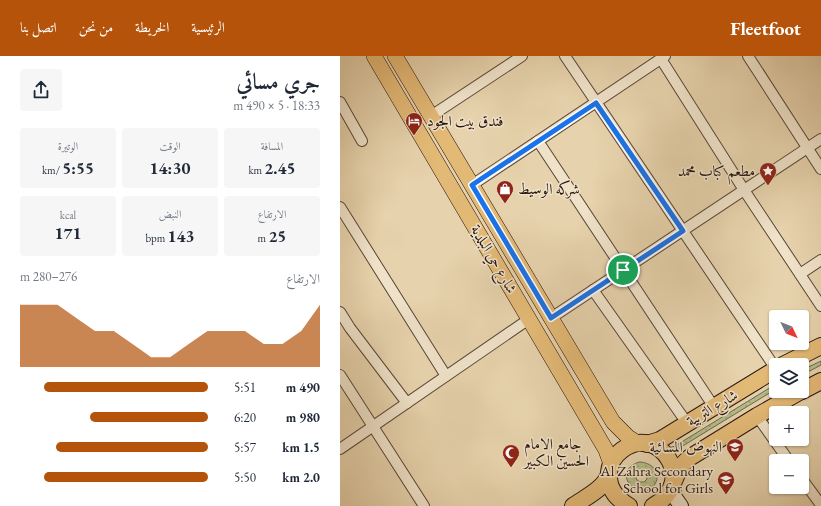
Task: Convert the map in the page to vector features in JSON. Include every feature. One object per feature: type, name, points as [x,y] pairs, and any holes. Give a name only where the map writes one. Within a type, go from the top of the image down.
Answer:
[{"type":"highway","points":[[797,358],[821,346]]},
{"type":"highway","name":"شارع التربية","points":[[573,506],[596,491],[606,480],[614,458],[624,448],[660,440],[769,373]]},
{"type":"highway","name":"شارع التربية","points":[[809,387],[821,381]]},
{"type":"highway","name":"شارع التربية","points":[[653,506],[661,502],[668,494],[673,485],[677,471],[686,460],[757,416],[789,398]]},
{"type":"highway","points":[[643,444],[656,447],[669,458],[673,471],[673,485]]},
{"type":"highway","points":[[610,469],[610,484],[614,494],[621,502],[629,506]]},
{"type":"main road","name":"شارع حي البلدية","points":[[374,56],[606,450],[610,469]]},
{"type":"main road","name":"شارع حي البلدية","points":[[395,56],[613,422],[631,440],[643,444]]},
{"type":"main road","points":[[586,417],[596,417],[604,406]]},
{"type":"main road","points":[[673,485],[673,492],[681,506]]},
{"type":"street","points":[[431,116],[522,56]]},
{"type":"street","points":[[565,56],[769,359]]},
{"type":"street","points":[[748,56],[821,169]]},
{"type":"street","points":[[472,185],[663,57],[744,190],[821,306]]},
{"type":"street","points":[[340,102],[362,141]]},
{"type":"street","points":[[551,318],[821,139]]},
{"type":"street","points":[[538,141],[714,407]]},
{"type":"street","points":[[340,207],[446,376]]},
{"type":"street","points":[[800,274],[821,260]]},
{"type":"street","points":[[593,290],[687,423]]},
{"type":"street","points":[[340,312],[350,328],[407,403]]},
{"type":"street","points":[[340,450],[529,319]]},
{"type":"street","points":[[340,375],[424,506]]},
{"type":"street","points":[[757,416],[784,454]]},
{"type":"street","points":[[809,489],[821,505]]},
{"type":"green space","points":[[821,361],[821,365],[809,371],[809,367]]},
{"type":"green space","points":[[769,388],[769,393],[681,447],[675,454],[669,448],[675,446]]},
{"type":"green space","points":[[639,462],[643,462],[654,468],[657,476],[655,484],[649,490],[636,490],[627,480],[627,473],[630,467]],"holes":[[[642,472],[647,476],[647,479],[644,482],[640,482],[636,479],[637,475]]]},
{"type":"place","name":"فندق بيت الجود","points":[[414,136]]},
{"type":"place","name":"مطعم كباب محمد","points":[[768,186]]},
{"type":"place","name":"شركه الوسيط","points":[[505,204]]},
{"type":"place","name":"النهوض المسائية","points":[[735,462]]},
{"type":"place","name":"جامع الامام الحسين الكبير","points":[[511,468]]},
{"type":"place","name":"Al Zahra Secondary School for Girls","points":[[726,495]]},
{"type":"route","points":[[596,103],[683,231],[623,270],[551,318],[472,185],[596,103]]}]
